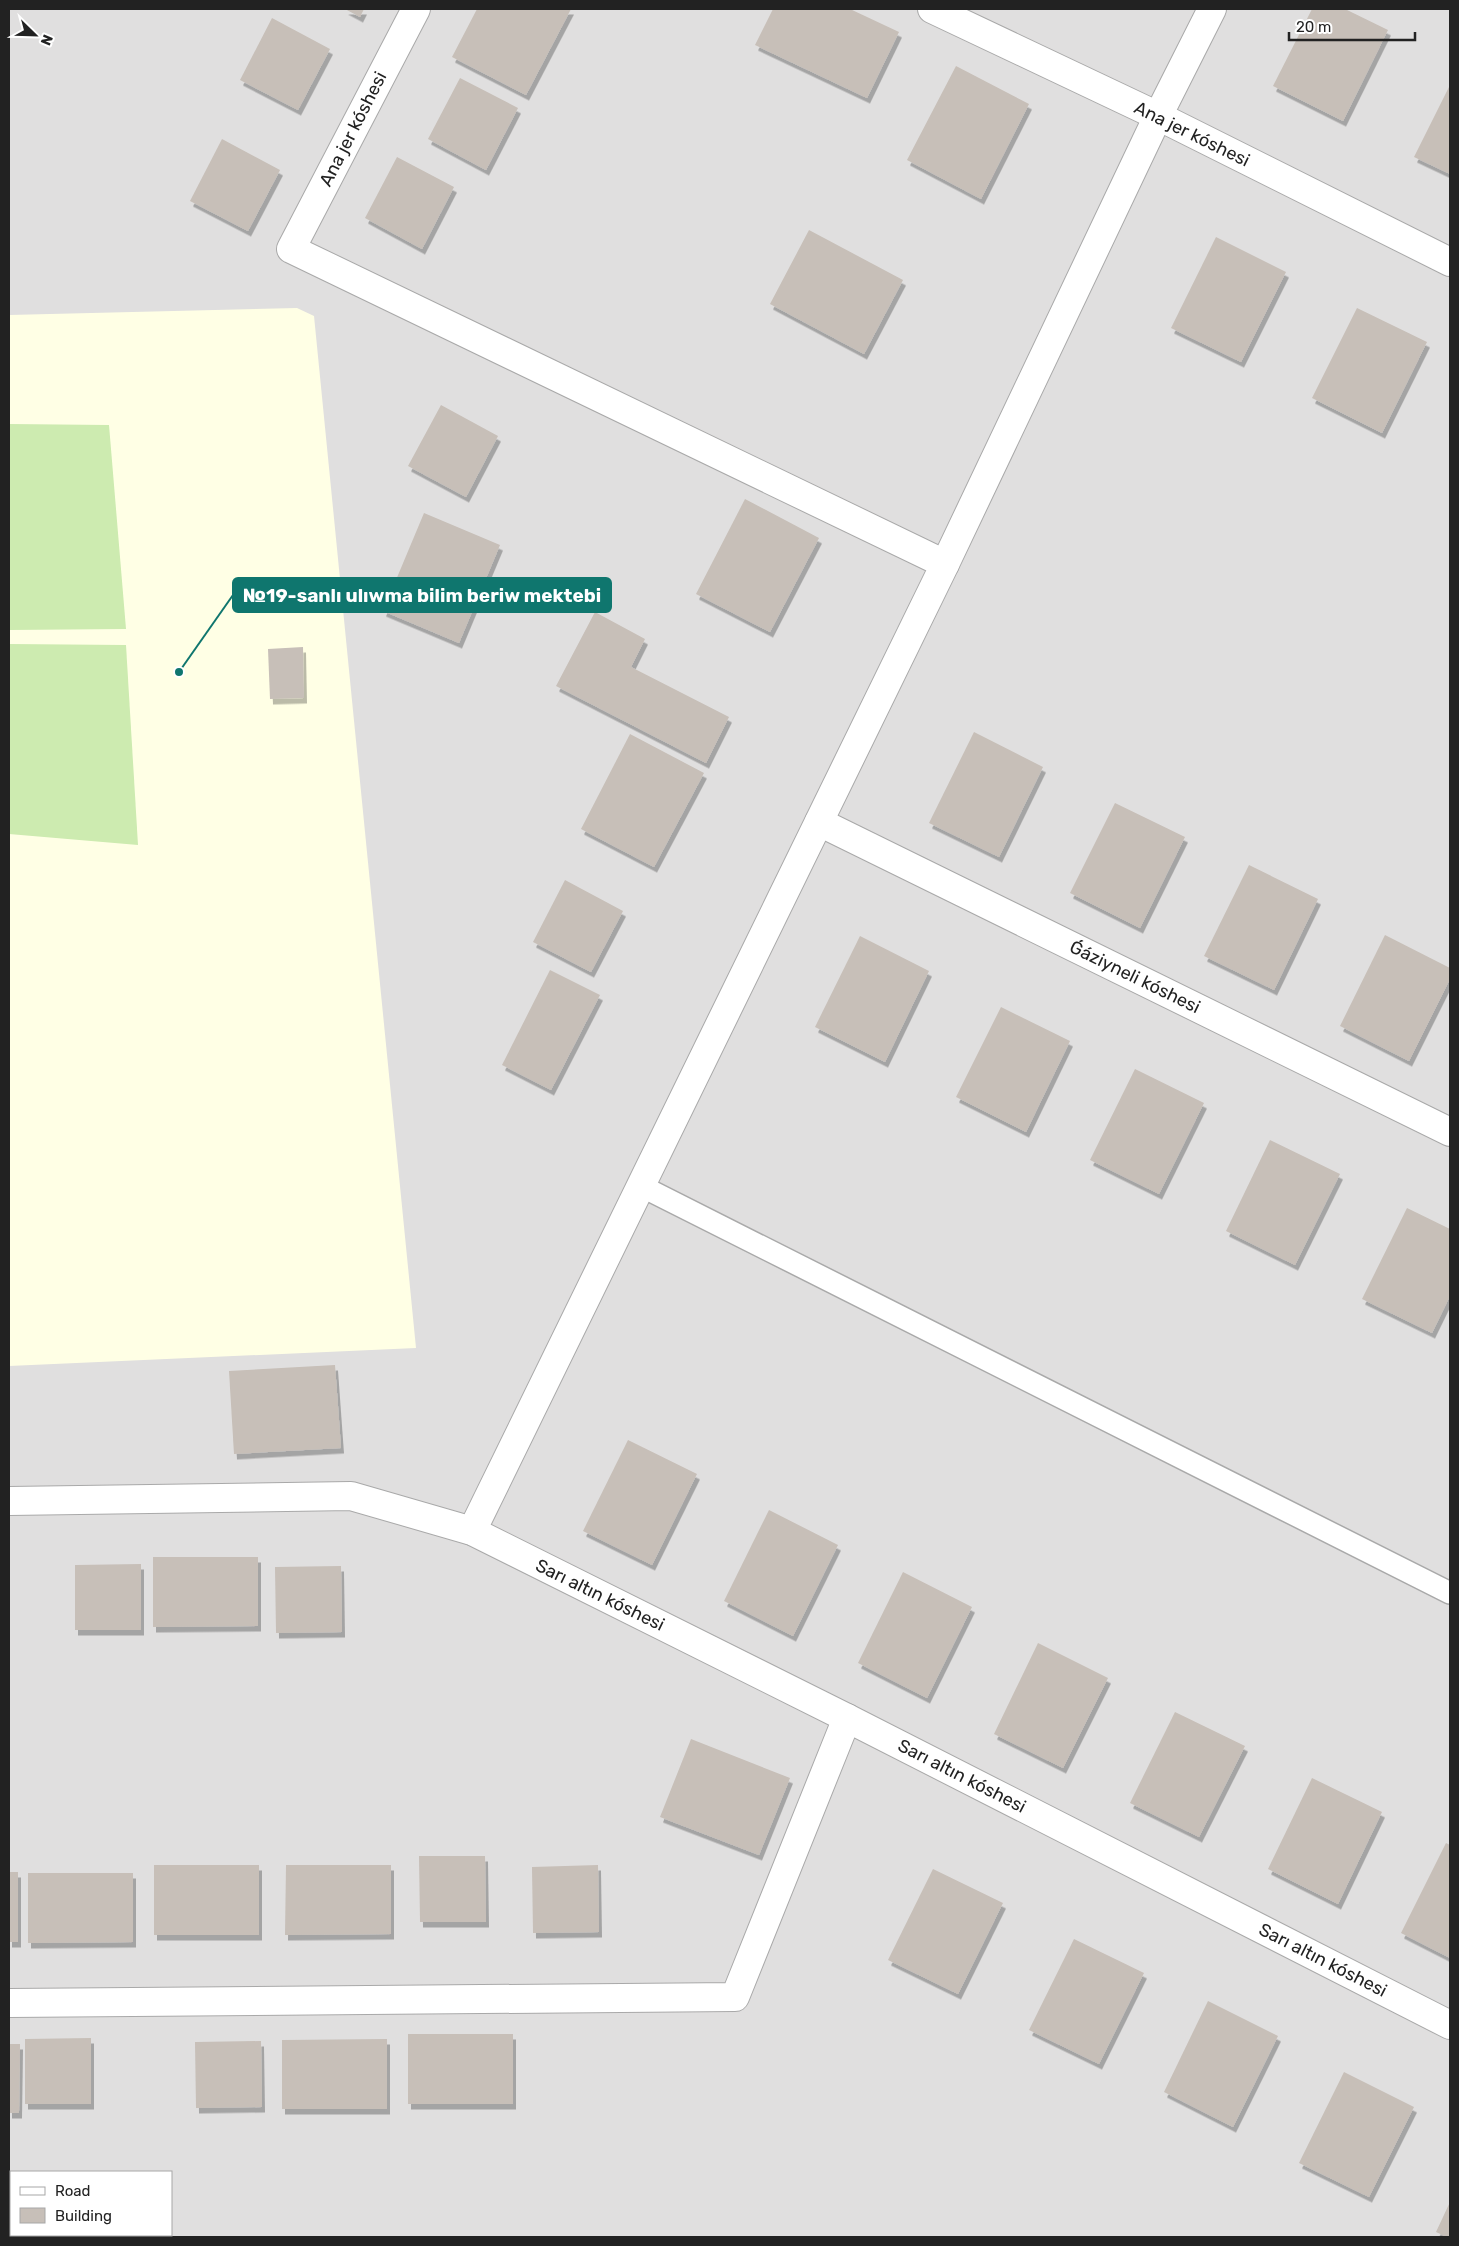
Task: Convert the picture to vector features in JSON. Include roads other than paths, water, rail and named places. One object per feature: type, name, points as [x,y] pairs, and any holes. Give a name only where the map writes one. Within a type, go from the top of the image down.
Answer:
[{"type":"street","name":"Ana jer kóshesi","points":[[416,9],[291,249],[945,564]]},
{"type":"street","name":"Ana jer kóshesi","points":[[932,9],[1158,116],[1450,262]]},
{"type":"street","points":[[472,1531],[945,564],[1158,116],[1212,9]]},
{"type":"street","name":"Ǵáziyneli kóshesi","points":[[819,822],[1450,1132]]},
{"type":"street","name":"Sarı altın kóshesi","points":[[9,1501],[351,1496],[472,1531],[847,1718],[1450,2025]]},
{"type":"street","points":[[9,2003],[735,1997],[847,1718]]},
{"type":"lane","points":[[641,1186],[1450,1593]]},
{"type":"place","name":"№19-sanlı ulıwma bilim beriw mektebi","points":[[179,672]]}]
